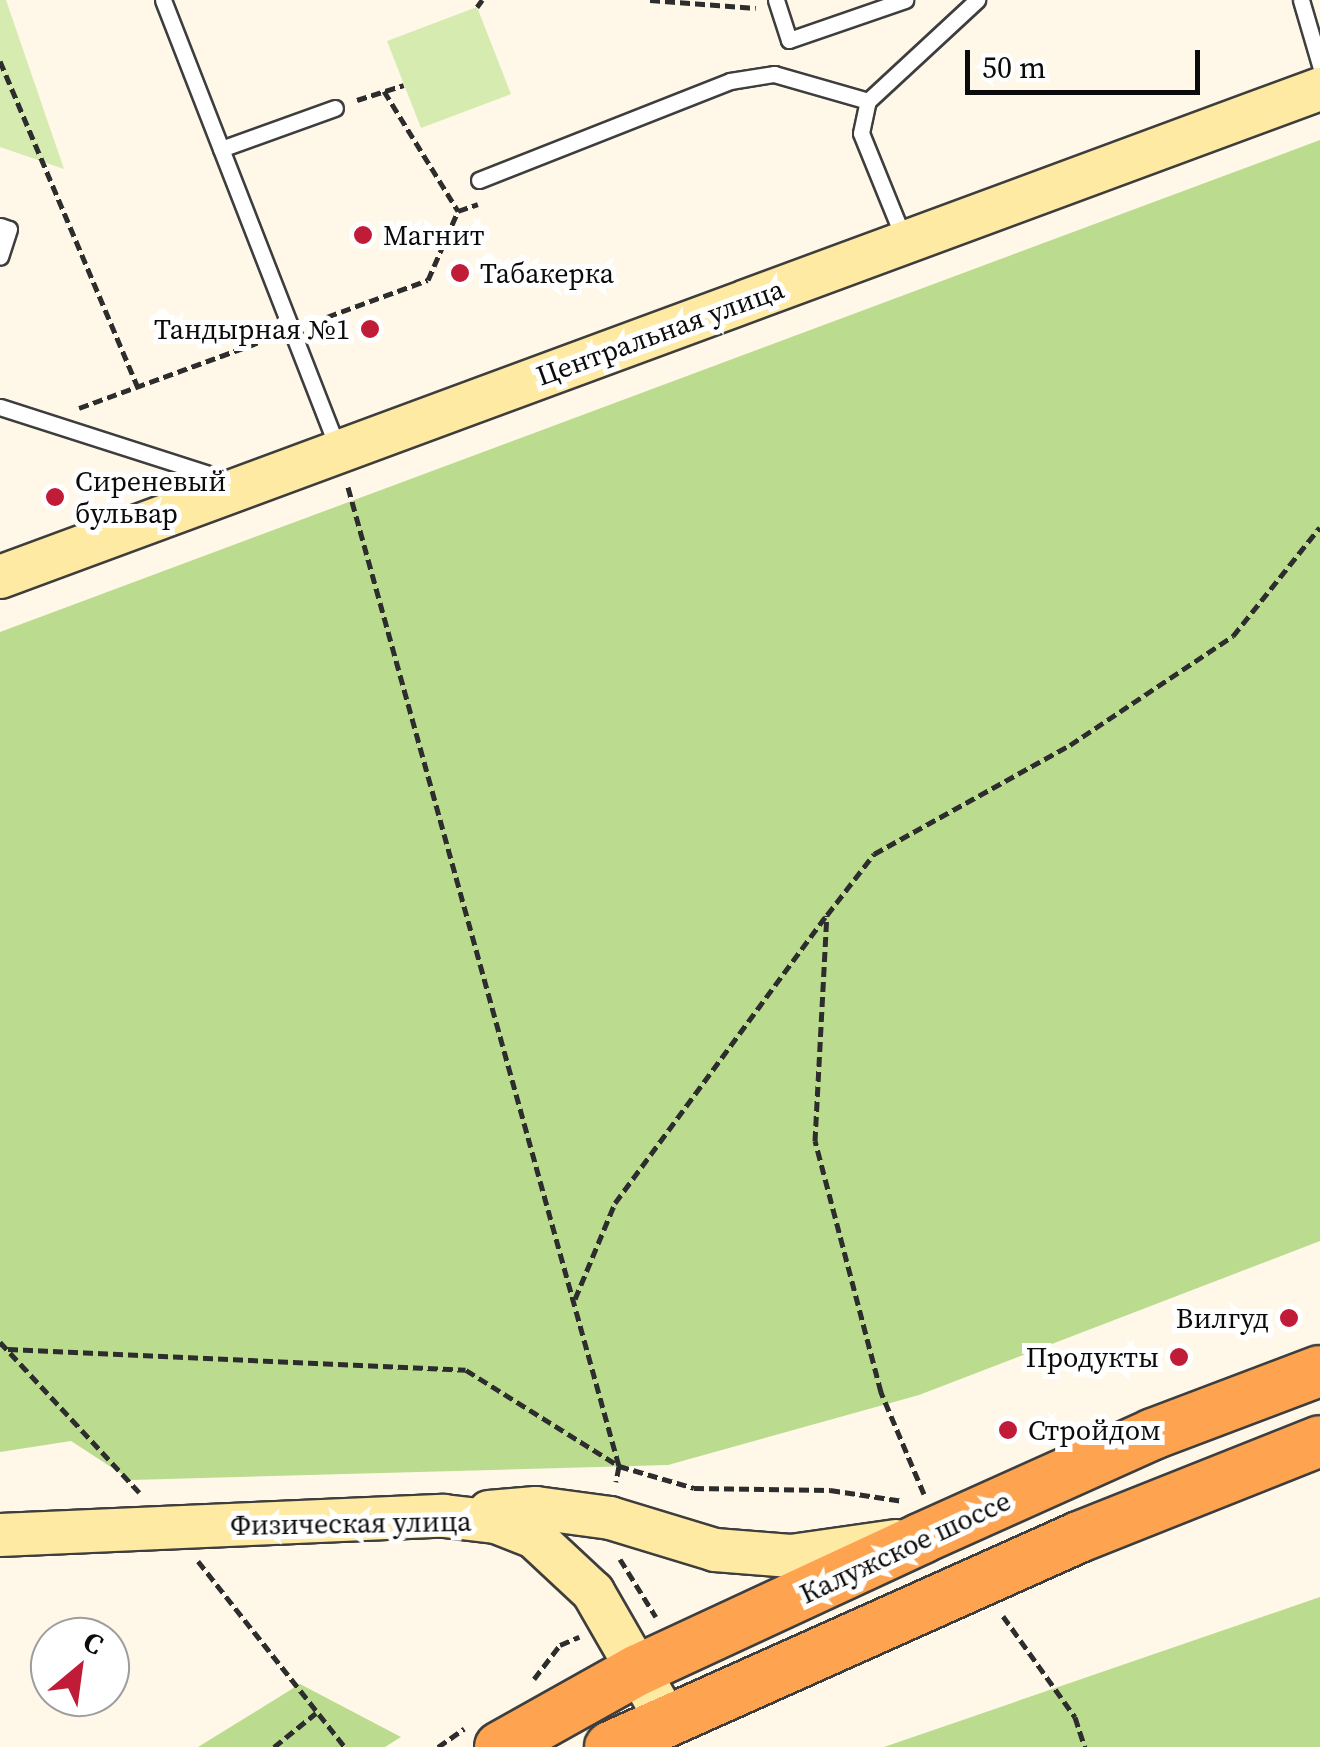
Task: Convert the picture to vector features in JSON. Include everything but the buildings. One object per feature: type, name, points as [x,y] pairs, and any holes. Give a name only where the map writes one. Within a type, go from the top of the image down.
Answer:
[{"type":"highway","name":"Калужское шоссе","points":[[484,1736],[638,1670],[1153,1434],[1320,1371]]},
{"type":"highway","name":"Калужское шоссе","points":[[610,1747],[665,1717],[1079,1537],[1320,1441]]},
{"type":"main road","name":"Центральная улица","points":[[0,577],[1320,88]]},
{"type":"main road","points":[[444,1516],[536,1508],[610,1518],[715,1550],[791,1556],[922,1538]]},
{"type":"main road","name":"Физическая улица","points":[[0,1535],[444,1516],[496,1522],[534,1537],[594,1592],[665,1717]]},
{"type":"lane","points":[[163,0],[338,450]]},
{"type":"lane","points":[[778,5],[789,40],[905,0]]},
{"type":"lane","points":[[905,241],[861,133],[868,100],[954,27],[976,0]]},
{"type":"lane","points":[[1301,0],[1320,65]]},
{"type":"lane","points":[[479,180],[730,81],[774,74],[868,100]]},
{"type":"lane","points":[[221,149],[335,108]]},
{"type":"lane","points":[[0,226],[9,229],[0,257]]},
{"type":"lane","points":[[0,407],[243,485]]},
{"type":"path","points":[[477,7],[482,0]]},
{"type":"path","points":[[650,0],[778,5]]},
{"type":"path","points":[[0,60],[138,388]]},
{"type":"path","points":[[335,108],[404,84]]},
{"type":"path","points":[[43,421],[428,280],[458,211]]},
{"type":"path","points":[[338,450],[619,1466]]},
{"type":"path","points":[[574,1302],[616,1202],[874,854],[1070,745],[1233,636],[1320,528]]},
{"type":"path","points":[[8,1349],[466,1370],[619,1466],[694,1488],[830,1490],[931,1505],[912,1476],[882,1392],[816,1141],[827,915]]},
{"type":"path","points":[[526,1684],[560,1645],[652,1609]]},
{"type":"path","points":[[1006,1616],[1075,1717],[1085,1747]]},
{"type":"path","points":[[274,1747],[316,1714]]},
{"type":"path","points":[[438,1747],[484,1736]]},
{"type":"green space","points":[[0,0],[6,0],[64,169],[0,147]]},
{"type":"green space","points":[[477,7],[511,94],[421,128],[387,41]]},
{"type":"green space","points":[[1320,140],[1320,1241],[919,1395],[668,1465],[131,1480],[71,1441],[0,1452],[0,632]]},
{"type":"green space","points":[[1320,1597],[1320,1747],[884,1747]]},
{"type":"green space","points":[[300,1684],[401,1737],[385,1747],[198,1747]]},
{"type":"place","name":"Магнит","points":[[363,235]]},
{"type":"place","name":"Табакерка","points":[[460,273]]},
{"type":"place","name":"Тандырная №1","points":[[370,329]]},
{"type":"place","name":"Сиреневый бульвар","points":[[55,497]]},
{"type":"place","name":"Вилгуд","points":[[1289,1318]]},
{"type":"place","name":"Продукты","points":[[1179,1357]]},
{"type":"place","name":"Стройдом","points":[[1008,1430]]}]
